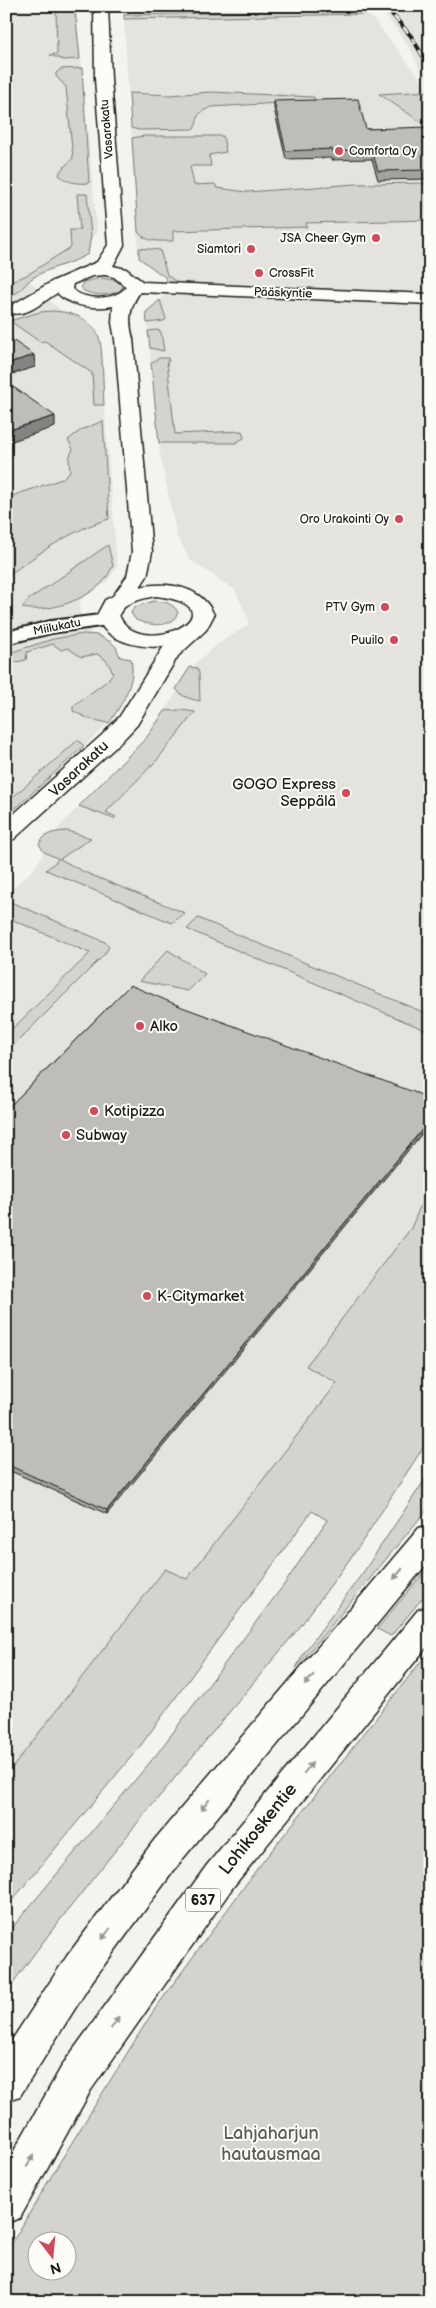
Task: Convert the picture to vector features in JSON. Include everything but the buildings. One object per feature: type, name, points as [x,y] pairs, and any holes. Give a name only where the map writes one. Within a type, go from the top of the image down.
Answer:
[{"type":"street","name":"Vasarakatu","points":[[99,8],[116,245],[125,256],[130,287],[121,305],[120,328],[124,339],[142,552],[137,576],[122,599],[109,608],[108,620]]},
{"type":"street","points":[[12,311],[64,283],[73,276],[100,268],[109,262],[116,245]]},
{"type":"street","points":[[12,311],[87,301],[110,301],[130,287],[115,272],[88,272]]},
{"type":"street","points":[[64,283],[62,286],[65,293],[87,301],[120,328]]},
{"type":"street","name":"Pääskyntie","points":[[130,287],[430,299]]},
{"type":"street","name":"Vasarakatu","points":[[6,834],[110,740],[129,720],[169,653],[202,621],[202,609],[189,597],[180,594],[157,574],[142,552]]},
{"type":"street","points":[[122,599],[156,590],[180,594]]},
{"type":"street","points":[[108,620],[112,627],[130,637],[151,641],[168,639],[190,632]]},
{"type":"street","name":"Miilukatu","points":[[6,638],[51,626],[108,620]]},
{"type":"street","points":[[130,637],[140,661],[143,695]]},
{"type":"street","points":[[6,2082],[80,1968],[168,1850],[430,1537]]},
{"type":"street","name":"Lohikoskentie","points":[[6,2204],[77,2077],[220,1876],[430,1618]]},
{"type":"shaded area","points":[[6,6],[70,6],[77,16],[97,232],[83,248],[29,281],[60,310],[85,319],[99,337],[117,567],[106,583],[80,600],[80,613],[95,640],[110,647],[133,668],[133,673],[121,704],[109,723],[6,817]]},
{"type":"shaded area","points":[[123,6],[356,6],[374,20],[430,91],[430,1183],[411,1228],[306,1366],[337,1383],[187,1580],[165,1570],[6,1776],[6,895],[34,869],[59,827],[147,737],[197,662],[218,644],[248,625],[248,618],[235,590],[190,560],[177,536],[160,455],[146,312],[165,295],[166,278],[139,258]]},
{"type":"shaded area","points":[[374,6],[415,6],[430,27],[430,90],[411,50],[387,17]]},
{"type":"green space","points":[[30,6],[70,6],[75,11],[80,59],[64,60],[50,55],[57,54],[56,8],[30,8]]},
{"type":"green space","points":[[272,6],[356,6],[366,14],[124,19],[124,15],[256,12]]},
{"type":"green space","points":[[82,68],[89,183],[69,181],[59,175],[61,170],[73,158],[66,87],[56,76],[56,73],[61,69]]},
{"type":"green space","points":[[430,91],[430,122],[421,122],[379,94]]},
{"type":"green space","points":[[211,92],[314,97],[315,101],[211,107],[199,114],[194,129],[139,130],[131,128],[129,93],[169,95]]},
{"type":"green space","points":[[144,136],[223,136],[226,152],[209,155],[211,166],[190,166],[194,185],[215,184],[217,188],[247,192],[356,184],[430,183],[430,220],[306,223],[307,227],[173,231],[173,241],[149,240],[138,232],[132,138]]},
{"type":"green space","points":[[77,194],[87,194],[91,235],[88,254],[38,275],[15,294],[6,295],[6,284],[27,275],[71,247],[70,230],[80,230]]},
{"type":"green space","points":[[139,248],[160,250],[167,275],[178,283],[166,283],[166,278],[139,258]]},
{"type":"green space","points":[[101,278],[120,281],[123,286],[120,291],[102,295],[84,291],[81,287],[83,282]]},
{"type":"green space","points":[[160,300],[166,319],[164,321],[147,323],[146,312]]},
{"type":"green space","points":[[53,311],[80,317],[96,330],[101,351],[104,405],[94,405],[92,373],[45,341],[40,342],[10,321],[40,312]]},
{"type":"green space","points":[[158,330],[161,332],[164,351],[150,348],[148,331]]},
{"type":"green space","points":[[159,358],[168,358],[169,361],[167,361],[175,434],[242,431],[244,438],[235,443],[159,443],[151,363]]},
{"type":"green space","points":[[103,421],[109,519],[68,536],[6,577],[6,498],[62,479],[70,471],[69,458],[73,449],[68,440],[81,430]]},
{"type":"green space","points":[[108,545],[113,566],[104,581],[94,589],[75,600],[54,607],[43,609],[22,608],[28,600]]},
{"type":"green space","points":[[154,601],[170,604],[178,612],[171,622],[160,625],[136,620],[131,613],[134,607]]},
{"type":"green space","points":[[83,634],[97,635],[111,642],[116,647],[120,657],[131,659],[132,676],[130,685],[123,701],[109,723],[89,719],[73,711],[73,706],[107,681],[113,673],[107,661],[97,654],[81,657],[68,648],[61,650],[53,644],[27,652],[26,660],[6,664],[6,654],[53,639]]},
{"type":"green space","points":[[190,667],[197,668],[199,673],[200,701],[186,697],[176,689]]},
{"type":"green space","points":[[181,710],[195,712],[157,760],[106,812],[116,817],[114,819],[79,806],[147,737],[165,711]]},
{"type":"green space","points":[[78,740],[84,746],[6,817],[6,803]]},
{"type":"green space","points":[[67,831],[91,838],[60,859],[84,872],[185,913],[172,923],[46,870],[59,859],[44,852],[39,844],[41,840],[54,832]]},
{"type":"green space","points":[[6,900],[105,942],[109,947],[104,955],[8,1051],[6,1035],[90,953],[6,917]]},
{"type":"green space","points":[[198,918],[430,1015],[430,1032],[187,929]]},
{"type":"green space","points":[[168,950],[205,974],[188,991],[139,981]]},
{"type":"green space","points":[[430,1183],[430,1437],[358,1548],[299,1628],[130,1832],[49,1934],[6,1992],[6,1935],[156,1755],[286,1582],[327,1520],[312,1511],[141,1745],[6,1908],[6,1776],[165,1569],[187,1579],[337,1383],[306,1366],[411,1228]]},
{"type":"green space","points":[[430,1472],[430,1506],[296,1668],[304,1653],[364,1571]]},
{"type":"green space","points":[[430,1565],[430,1589],[391,1636],[377,1629]]},
{"type":"green space","name":"Lahjaharjun hautausmaa","points":[[430,1650],[430,2302],[6,2302],[6,2253],[152,2013],[257,1869]]},
{"type":"railway","points":[[385,6],[411,36],[430,68]]},
{"type":"place","name":"Comforta Oy","points":[[339,151]]},
{"type":"place","name":"JSA Cheer Gym","points":[[376,238]]},
{"type":"place","name":"Siamtori","points":[[251,249]]},
{"type":"place","name":"CrossFit","points":[[259,273]]},
{"type":"place","name":"Oro Urakointi Oy","points":[[399,519]]},
{"type":"place","name":"PTV Gym","points":[[385,607]]},
{"type":"place","name":"Puuilo","points":[[394,640]]},
{"type":"place","name":"GOGO Express Seppälä","points":[[346,793]]},
{"type":"place","name":"Alko","points":[[140,1026]]},
{"type":"place","name":"Kotipizza","points":[[94,1111]]},
{"type":"place","name":"Subway","points":[[66,1135]]},
{"type":"place","name":"K-Citymarket","points":[[147,1296]]}]
